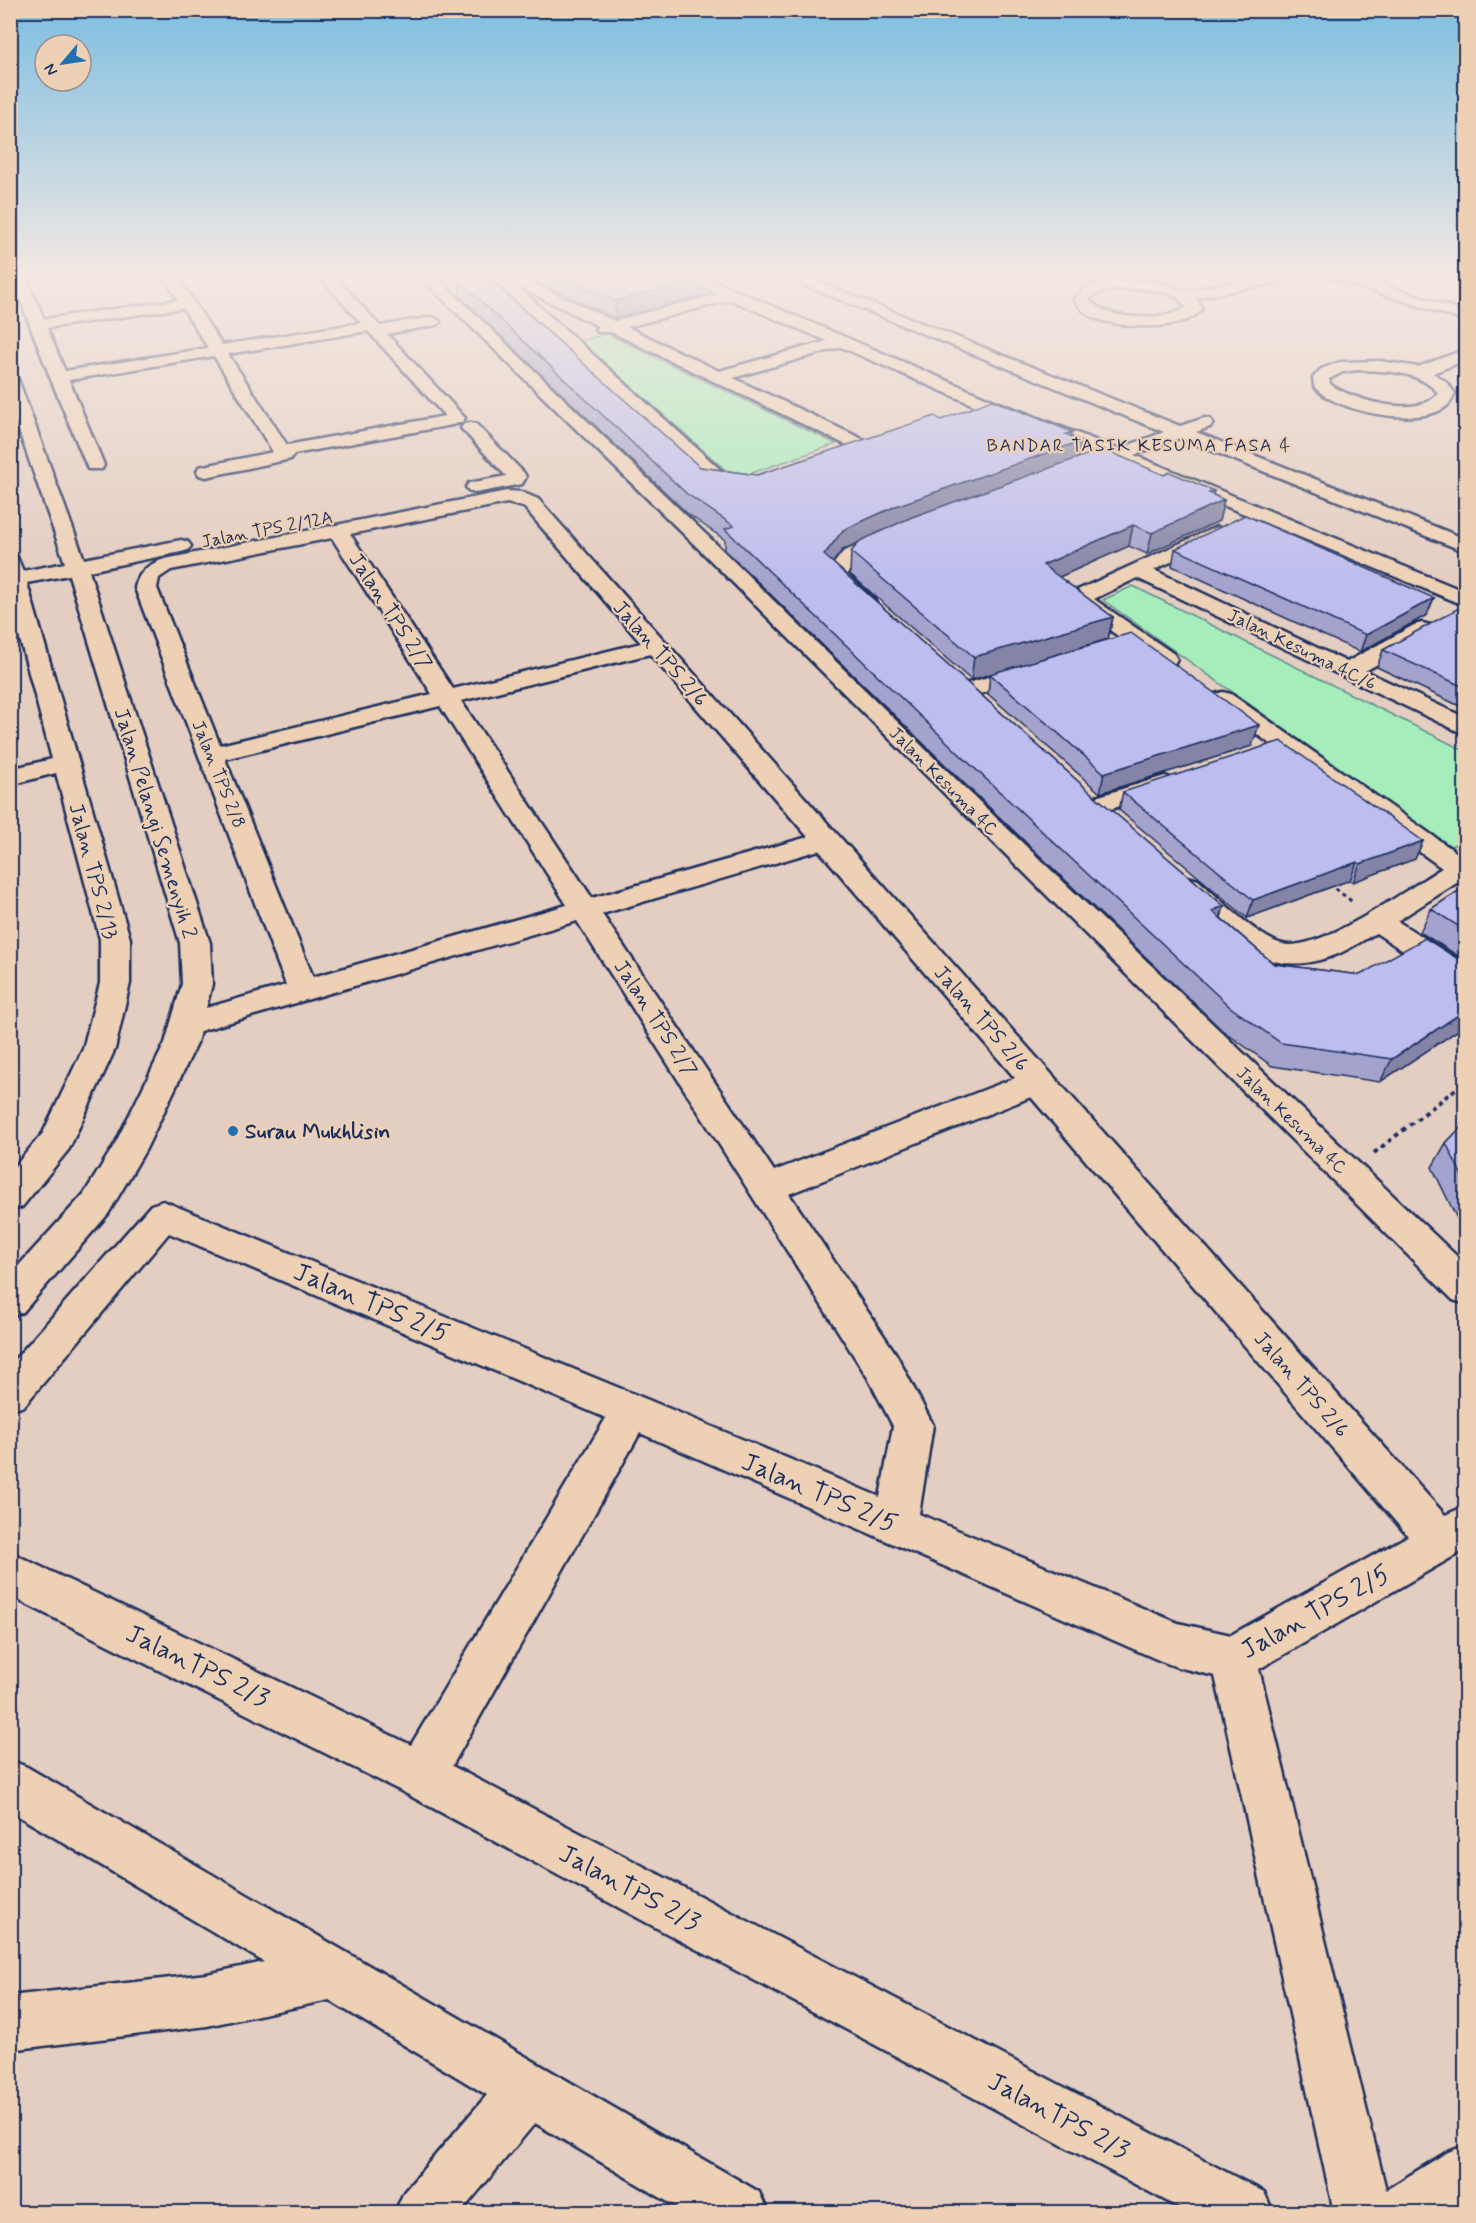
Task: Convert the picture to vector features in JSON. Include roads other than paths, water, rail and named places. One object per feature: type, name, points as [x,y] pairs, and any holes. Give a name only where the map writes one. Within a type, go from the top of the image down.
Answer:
[{"type":"street","points":[[56,377],[36,380],[95,465]]},
{"type":"street","points":[[206,471],[285,455],[234,377]]},
{"type":"street","name":"Jalan TPS 2/6","points":[[420,377],[463,423],[655,646],[1038,1082],[1453,1534]]},
{"type":"street","name":"Jalan Kesuma 4C","points":[[531,377],[1466,1288]]},
{"type":"street","points":[[607,377],[716,476],[756,486],[767,482]]},
{"type":"street","points":[[718,377],[867,448]]},
{"type":"street","points":[[923,377],[1118,455],[1466,600]]},
{"type":"street","points":[[1058,377],[1181,423],[1466,546]]},
{"type":"street","points":[[1086,377],[1161,406]]},
{"type":"street","points":[[1322,377],[1322,386],[1330,393],[1365,406],[1406,410],[1424,409],[1445,400],[1447,393],[1443,386],[1424,377]]},
{"type":"street","name":"Jalan Pelangi Semenyih 2","points":[[10,1301],[96,1204],[129,1149],[181,1043],[196,984],[195,943],[77,567],[36,380]]},
{"type":"street","points":[[962,416],[991,406]]},
{"type":"street","points":[[282,451],[452,420],[463,423]]},
{"type":"street","points":[[1058,477],[1118,455],[1181,423],[1210,425]]},
{"type":"street","points":[[844,456],[888,441]]},
{"type":"street","name":"Jalan TPS 2/12A","points":[[13,570],[77,567],[515,480],[519,488]]},
{"type":"street","points":[[338,531],[507,497],[519,488]]},
{"type":"street","points":[[1174,874],[1252,941],[1273,952],[1295,956],[1322,950],[1377,921],[1463,866],[1194,680],[1128,643],[1079,598],[1256,513]]},
{"type":"street","points":[[880,614],[836,575],[850,556],[913,528]]},
{"type":"street","name":"Jalan TPS 2/8","points":[[303,990],[146,588],[147,580],[153,572],[165,565],[338,531]]},
{"type":"street","name":"Jalan TPS 2/7","points":[[338,531],[882,1366],[913,1425],[896,1524]]},
{"type":"street","name":"Jalan TPS 2/13","points":[[10,1197],[57,1140],[99,1049],[115,983],[114,939],[65,763],[19,630],[13,570]]},
{"type":"street","name":"Jalan Kesuma 4C/6","points":[[1139,571],[1466,728]]},
{"type":"street","points":[[1348,671],[1466,605]]},
{"type":"street","points":[[211,755],[655,646]]},
{"type":"street","points":[[966,691],[1053,666]]},
{"type":"street","points":[[1255,756],[1287,745]]},
{"type":"street","points":[[10,777],[65,763]]},
{"type":"street","points":[[1095,806],[1190,776]]},
{"type":"street","points":[[186,1024],[826,840]]},
{"type":"street","points":[[1377,921],[1466,978]]},
{"type":"street","points":[[767,1188],[1038,1082]]},
{"type":"street","name":"Jalan TPS 2/5","points":[[10,1394],[162,1215],[632,1411],[1177,1645],[1234,1658],[1453,1534]]},
{"type":"street","points":[[420,1775],[632,1411]]},
{"type":"street","name":"JalanTPS 2/3","points":[[10,1573],[420,1775],[1244,2212]]},
{"type":"street","points":[[1234,1658],[1363,2212]]},
{"type":"street","points":[[10,1784],[330,1974],[739,2212]]},
{"type":"street","points":[[10,2023],[207,2000],[330,1974]]},
{"type":"street","points":[[424,2212],[528,2089]]},
{"type":"street","points":[[1404,2212],[1466,2173]]},
{"type":"place","name":"Surau Mukhlisin","points":[[233,1131]]},
{"type":"district","name":"BANDAR TASIK KESUMA FASA 4","points":[[1139,445]]}]
